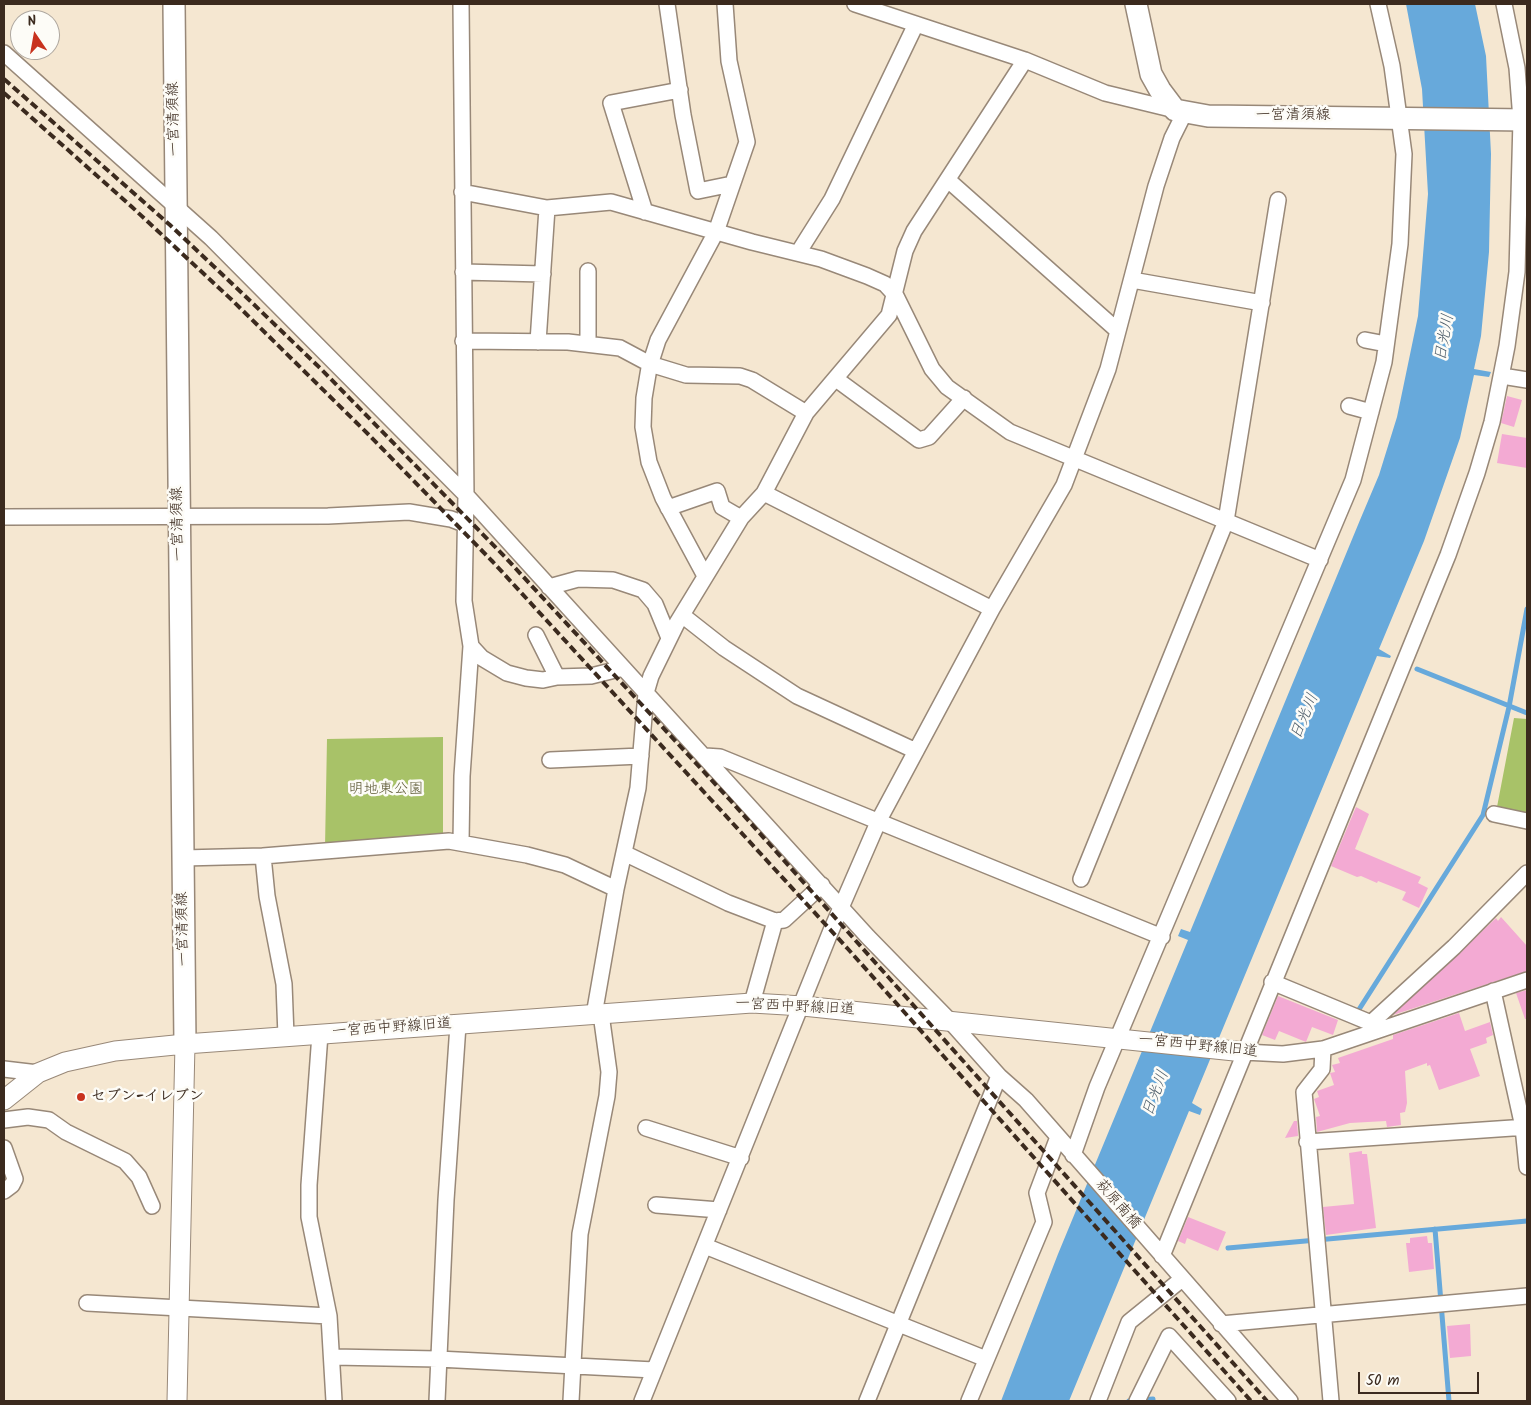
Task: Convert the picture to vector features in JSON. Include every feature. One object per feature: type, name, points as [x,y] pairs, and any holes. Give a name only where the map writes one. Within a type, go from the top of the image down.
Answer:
[{"type":"main road","name":"一宮清須線","points":[[174,4],[185,1044]]},
{"type":"main road","points":[[1136,4],[1151,74],[1160,90],[1180,111]]},
{"type":"main road","name":"一宮清須線","points":[[1180,111],[1208,116],[1524,120]]},
{"type":"street","points":[[461,4],[466,495],[464,601],[471,646],[462,776],[461,843]]},
{"type":"street","points":[[667,4],[698,191],[732,184]]},
{"type":"street","points":[[705,576],[668,508],[649,462],[643,426],[644,398],[650,364],[658,340],[716,232],[747,142],[729,61],[725,4]]},
{"type":"street","points":[[642,1401],[879,820],[992,609],[1064,485],[1108,369],[1156,186],[1180,111],[1105,93],[1025,60],[855,4]]},
{"type":"street","points":[[1073,1155],[1097,1087],[1162,937],[1353,480],[1386,344],[1400,244],[1404,154],[1392,66],[1378,4]]},
{"type":"street","points":[[1162,1256],[1272,982],[1448,555],[1477,473],[1502,376],[1517,272],[1524,120],[1504,4]]},
{"type":"street","points":[[798,253],[832,199],[916,24]]},
{"type":"street","name":"萩原南橋","points":[[4,53],[225,252],[466,495],[705,756],[868,938],[950,1021],[999,1076],[1026,1100],[1290,1401]]},
{"type":"street","points":[[572,1401],[572,1366],[580,1234],[607,1096],[609,1072],[598,1014],[616,889],[638,788],[646,693],[651,676],[669,638],[705,576],[742,518],[764,493],[806,413],[889,315],[896,296],[904,251],[914,231],[1025,60]]},
{"type":"street","points":[[645,212],[611,103],[680,90]]},
{"type":"street","points":[[948,180],[1118,331]]},
{"type":"street","points":[[462,192],[547,208],[611,202],[716,232],[821,258],[867,276],[885,284],[896,296],[932,369],[947,387],[1010,432],[1320,560]]},
{"type":"street","points":[[1081,879],[1226,521],[1278,200]]},
{"type":"street","points":[[538,342],[547,208]]},
{"type":"street","points":[[588,271],[588,344]]},
{"type":"street","points":[[463,272],[542,274]]},
{"type":"street","points":[[1132,280],[1262,303]]},
{"type":"street","points":[[1365,340],[1386,344]]},
{"type":"street","points":[[464,341],[588,344],[620,348],[650,364],[686,375],[740,376],[752,380],[806,413]]},
{"type":"street","points":[[1502,376],[1527,380]]},
{"type":"street","points":[[836,379],[919,440],[929,437],[964,398]]},
{"type":"street","points":[[1349,406],[1371,412]]},
{"type":"street","points":[[668,508],[717,491],[722,507],[742,518]]},
{"type":"street","points":[[764,493],[992,609]]},
{"type":"street","points":[[4,517],[328,516],[409,512],[451,519],[464,524]]},
{"type":"street","points":[[548,586],[578,579],[613,580],[644,590],[655,604],[669,638]]},
{"type":"street","points":[[682,615],[724,648],[797,696],[916,751]]},
{"type":"street","points":[[536,635],[557,677]]},
{"type":"street","points":[[471,646],[482,658],[507,673],[543,680],[557,677],[592,676],[623,668]]},
{"type":"street","points":[[550,760],[641,756]]},
{"type":"street","points":[[705,756],[720,757],[879,820],[1162,937]]},
{"type":"street","points":[[1494,814],[1527,821]]},
{"type":"street","points":[[183,858],[263,856],[449,841],[565,865],[616,889]]},
{"type":"street","points":[[624,853],[728,903],[775,921],[784,920],[822,885]]},
{"type":"street","points":[[263,856],[267,896],[284,984],[286,1036]]},
{"type":"street","points":[[1272,982],[1373,1027],[1527,873]]},
{"type":"street","points":[[752,1003],[775,921]]},
{"type":"street","name":"一宮西中野線旧道","points":[[4,1100],[38,1074],[65,1062],[116,1051],[286,1036],[752,1003],[803,1006],[1244,1052],[1283,1054],[1323,1049],[1373,1027],[1527,980]]},
{"type":"street","points":[[1493,991],[1525,1127],[1527,1167]]},
{"type":"street","points":[[436,1401],[458,1024]]},
{"type":"street","points":[[320,1034],[309,1216],[329,1316],[334,1401]]},
{"type":"street","points":[[177,1401],[185,1044]]},
{"type":"street","points":[[1323,1049],[1322,1069],[1304,1092],[1307,1142],[1332,1401]]},
{"type":"street","points":[[4,1069],[38,1074]]},
{"type":"street","points":[[867,1401],[999,1076]]},
{"type":"street","points":[[4,1120],[28,1117],[49,1120],[66,1132],[125,1161],[139,1177],[152,1206]]},
{"type":"street","points":[[1307,1142],[1525,1127]]},
{"type":"street","points":[[646,1128],[741,1158]]},
{"type":"street","points":[[968,1401],[1044,1222],[1037,1194],[1058,1137]]},
{"type":"street","points":[[4,1148],[15,1179],[12,1185],[4,1191]]},
{"type":"street","points":[[656,1204],[719,1210]]},
{"type":"street","points":[[705,1246],[986,1359]]},
{"type":"street","points":[[1098,1401],[1129,1322],[1182,1279]]},
{"type":"street","points":[[1221,1324],[1527,1296]]},
{"type":"street","points":[[87,1303],[329,1316]]},
{"type":"street","points":[[1137,1401],[1169,1336],[1228,1401]]},
{"type":"street","points":[[332,1357],[438,1359],[654,1370]]},
{"type":"green space","points":[[1514,718],[1527,719],[1527,813],[1497,807]]},
{"type":"green space","name":"明地東公園","points":[[443,737],[443,838],[325,847],[327,739]]},
{"type":"water","name":"日光川","points":[[1406,4],[1475,4],[1486,56],[1491,154],[1489,252],[1481,336],[1474,369],[1491,372],[1489,377],[1474,375],[1460,438],[1424,541],[1379,649],[1391,656],[1390,658],[1377,656],[1192,1103],[1202,1109],[1200,1115],[1189,1111],[1069,1401],[1001,1401],[1058,1254],[1188,940],[1178,936],[1181,929],[1190,932],[1379,475],[1397,417],[1418,316],[1428,194],[1422,89]]},
{"type":"building","points":[[1507,396],[1522,400],[1514,427],[1501,423]]},
{"type":"building","points":[[1502,434],[1527,438],[1527,468],[1497,463]]},
{"type":"building","points":[[1356,807],[1369,814],[1355,849],[1421,877],[1418,883],[1428,888],[1419,908],[1402,900],[1406,892],[1378,881],[1377,883],[1361,876],[1357,877],[1331,866]]},
{"type":"building","points":[[1501,917],[1527,946],[1527,971],[1393,1015],[1496,918],[1498,921]]},
{"type":"building","points":[[1527,990],[1527,1019],[1525,1019],[1516,993]]},
{"type":"building","points":[[1278,996],[1338,1020],[1333,1035],[1312,1027],[1306,1042],[1279,1031],[1275,1040],[1262,1035]]},
{"type":"building","points":[[1459,1013],[1465,1031],[1490,1022],[1493,1035],[1486,1038],[1487,1043],[1470,1049],[1480,1076],[1439,1090],[1430,1065],[1427,1066],[1427,1063],[1405,1071],[1407,1103],[1405,1112],[1400,1113],[1401,1125],[1387,1127],[1386,1121],[1350,1123],[1317,1132],[1316,1117],[1320,1116],[1314,1099],[1319,1097],[1317,1091],[1334,1085],[1330,1073],[1335,1072],[1332,1065],[1340,1063],[1338,1058],[1393,1039],[1393,1035]]},
{"type":"building","points":[[1294,1121],[1297,1121],[1298,1136],[1285,1138]]},
{"type":"building","points":[[1362,1151],[1362,1154],[1367,1154],[1376,1228],[1326,1235],[1323,1207],[1354,1204],[1349,1153]]},
{"type":"building","points":[[1188,1217],[1226,1232],[1218,1251],[1187,1238],[1185,1244],[1178,1241]]},
{"type":"building","points":[[1427,1236],[1428,1243],[1432,1243],[1434,1269],[1409,1272],[1406,1243],[1410,1243],[1410,1238]]},
{"type":"building","points":[[1470,1324],[1471,1356],[1450,1358],[1447,1326]]},
{"type":"waterway","points":[[1358,1011],[1483,815],[1509,707],[1527,609]]},
{"type":"waterway","points":[[1417,669],[1527,713]]},
{"type":"waterway","points":[[1228,1248],[1527,1221]]},
{"type":"waterway","points":[[1435,1229],[1449,1401]]},
{"type":"waterway","points":[[1129,1401],[1153,1399],[1153,1401]]},
{"type":"railway","points":[[4,79],[170,225],[243,294],[321,369],[505,557],[730,800],[1267,1401]]},
{"type":"railway","points":[[4,93],[132,207],[233,301],[368,434],[493,562],[848,949],[1251,1401]]},
{"type":"place","name":"セブン-イレブン","points":[[81,1097]]}]
